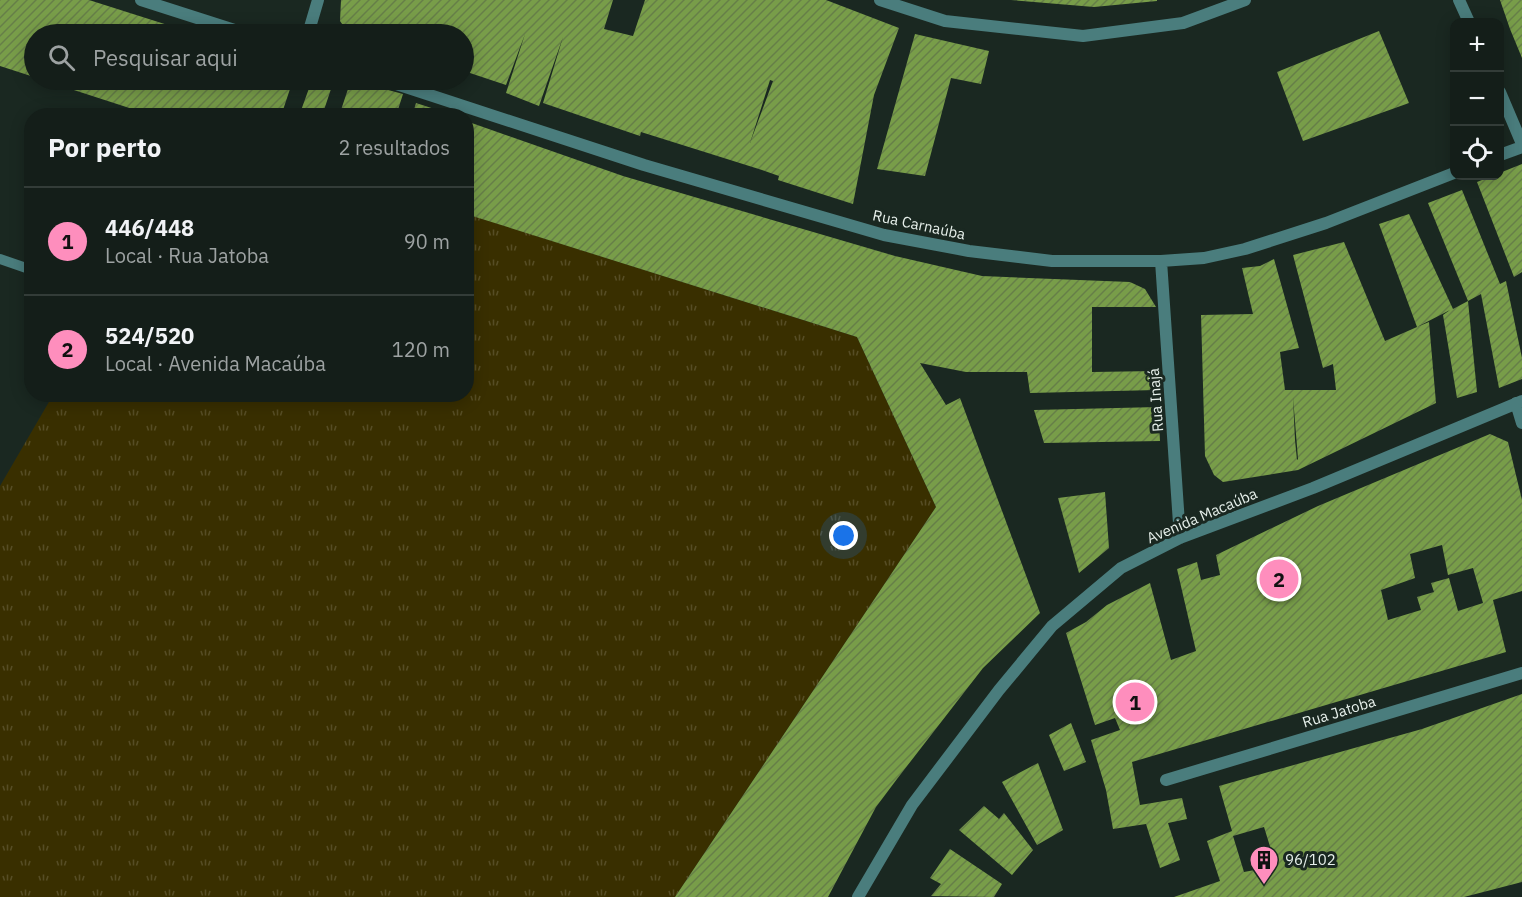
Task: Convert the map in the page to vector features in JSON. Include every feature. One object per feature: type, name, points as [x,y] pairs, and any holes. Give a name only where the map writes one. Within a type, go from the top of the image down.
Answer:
[{"type":"street","points":[[141,0],[216,24]]},
{"type":"street","points":[[311,24],[318,0]]},
{"type":"street","points":[[880,0],[945,21],[1083,36],[1183,23],[1245,0]]},
{"type":"street","points":[[1459,0],[1467,18]]},
{"type":"street","name":"Rua Carnaúba","points":[[415,90],[470,108]]},
{"type":"street","points":[[1504,102],[1522,145],[1504,154]]},
{"type":"street","name":"Rua Carnaúba","points":[[474,109],[644,165],[884,235],[969,251],[1052,261],[1161,261],[1204,258],[1245,249],[1326,223],[1450,175]]},
{"type":"street","name":"Rua Inajá","points":[[1161,261],[1180,538]]},
{"type":"street","points":[[1519,402],[1522,423]]},
{"type":"street","name":"Avenida Macaúba","points":[[858,897],[912,805],[999,690],[1052,626],[1121,568],[1180,538],[1312,488],[1519,402]]},
{"type":"street","name":"Rua Jatoba","points":[[1166,780],[1522,673]]},
{"type":"lane","points":[[0,259],[24,267]]},
{"type":"green space","points":[[474,216],[857,337],[936,507],[675,897],[0,897],[0,486],[49,402],[474,402]]},
{"type":"building","points":[[0,0],[89,0],[165,24],[24,24],[24,74],[0,66]]},
{"type":"building","points":[[341,0],[613,0],[604,29],[633,36],[645,0],[826,0],[899,28],[874,95],[853,204],[778,180],[779,176],[762,170],[641,132],[640,136],[543,103],[563,37],[539,106],[506,93],[525,34],[506,85],[474,74],[474,24],[342,24],[340,21]],"holes":[[[770,80],[773,81],[750,143]]]},
{"type":"building","points":[[1011,0],[1157,0],[1157,1],[1094,7]]},
{"type":"building","points":[[1500,0],[1522,0],[1522,58],[1510,29]]},
{"type":"building","points":[[1379,31],[1409,103],[1303,141],[1277,72]]},
{"type":"building","points":[[915,34],[989,51],[981,84],[951,78],[925,176],[877,169]]},
{"type":"building","points":[[74,90],[290,90],[284,108],[129,108]]},
{"type":"building","points":[[308,90],[331,90],[325,108],[302,108]]},
{"type":"building","points":[[348,90],[388,90],[403,94],[399,108],[342,108]]},
{"type":"building","points":[[416,103],[431,108],[414,108]]},
{"type":"building","points":[[474,124],[623,176],[895,256],[982,276],[1130,282],[1145,289],[1156,307],[1092,307],[1092,372],[1156,371],[1157,390],[1030,393],[1027,372],[966,372],[920,363],[946,405],[960,398],[1040,613],[983,668],[876,807],[828,897],[675,897],[936,507],[857,337],[474,217]]},
{"type":"building","points":[[1522,164],[1522,272],[1514,277],[1477,182],[1504,180],[1504,171]]},
{"type":"building","points":[[1462,190],[1500,284],[1506,281],[1522,358],[1522,379],[1499,388],[1481,294],[1468,301],[1428,203]]},
{"type":"building","points":[[1409,214],[1453,309],[1468,301],[1477,392],[1457,398],[1443,315],[1450,310],[1417,327],[1379,224]]},
{"type":"building","points":[[1344,242],[1385,341],[1429,322],[1436,403],[1298,470],[1223,482],[1214,475],[1205,456],[1201,315],[1253,314],[1242,268],[1260,266],[1274,259],[1299,348],[1280,352],[1285,390],[1336,390],[1333,364],[1323,368],[1293,255]],"holes":[[[1293,397],[1298,459],[1295,440]]]},
{"type":"building","points":[[1158,407],[1160,441],[1044,443],[1034,410]]},
{"type":"building","points":[[1490,434],[1508,442],[1522,500],[1522,591],[1493,600],[1506,652],[1132,762],[1140,805],[1182,798],[1187,819],[1168,823],[1180,860],[1160,868],[1146,824],[1113,829],[1106,790],[1091,740],[1120,730],[1115,718],[1095,725],[1066,633],[1086,622],[1107,605],[1150,583],[1171,660],[1196,651],[1177,569],[1197,562],[1201,580],[1220,575],[1216,555],[1318,506]],"holes":[[[1442,545],[1448,575],[1473,568],[1483,603],[1458,611],[1449,578],[1431,583],[1434,592],[1417,597],[1421,610],[1388,620],[1381,590],[1415,578],[1410,554]]]},
{"type":"building","points":[[1105,492],[1109,548],[1079,573],[1058,498]]},
{"type":"building","points":[[1522,694],[1522,882],[1464,897],[1174,897],[1220,881],[1207,841],[1232,831],[1219,786],[1422,729]],"holes":[[[1264,827],[1276,866],[1244,872],[1233,836]]]},
{"type":"building","points":[[1071,723],[1086,762],[1064,771],[1049,735]]},
{"type":"building","points":[[1038,763],[1063,830],[1037,845],[1002,782]]},
{"type":"building","points":[[984,806],[999,819],[1004,813],[1033,850],[1012,875],[959,830]]},
{"type":"building","points":[[950,849],[1002,884],[994,897],[931,896],[941,884],[930,878]]},
{"type":"place","name":"524/520","points":[[1279,579]]},
{"type":"place","name":"446/448","points":[[1135,702]]},
{"type":"place","name":"96/102","points":[[1264,886]]}]
